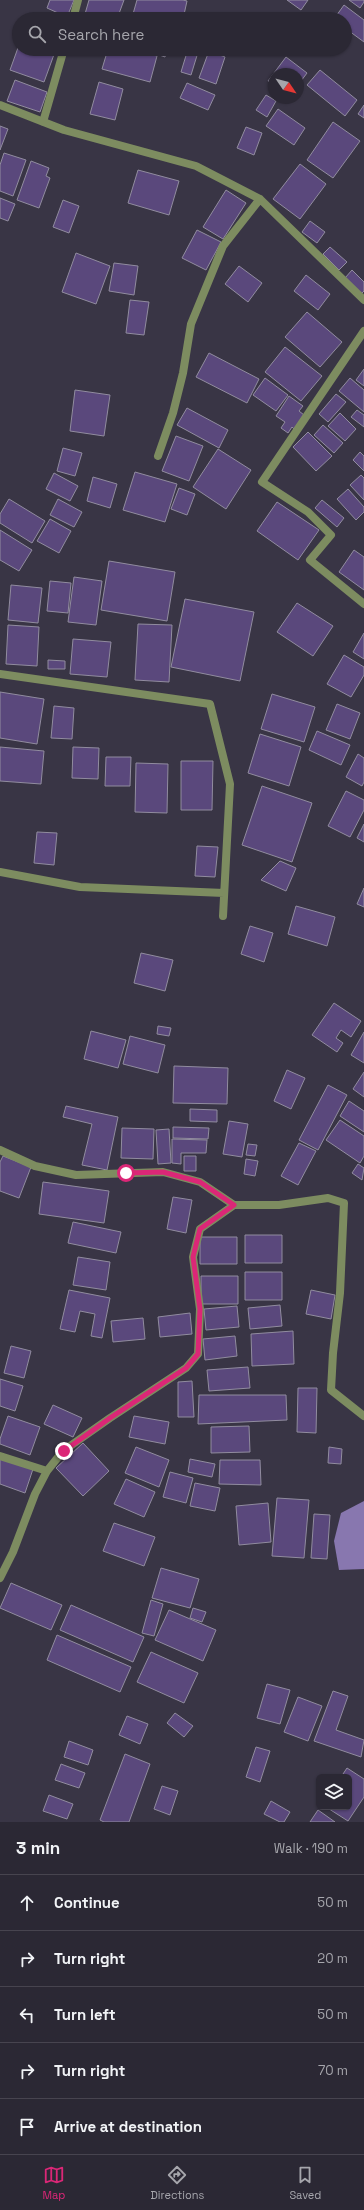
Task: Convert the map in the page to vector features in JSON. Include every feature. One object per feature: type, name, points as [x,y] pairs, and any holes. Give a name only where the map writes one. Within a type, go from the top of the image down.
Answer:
[{"type":"street","points":[[75,12],[78,0]]},
{"type":"street","points":[[43,122],[62,56]]},
{"type":"street","points":[[1,107],[64,130],[196,166],[260,199],[364,300]]},
{"type":"street","points":[[158,456],[173,413],[183,373],[191,324],[223,246],[260,199]]},
{"type":"street","points":[[364,331],[262,482],[308,512],[331,535],[310,560],[364,604]]},
{"type":"street","points":[[0,674],[210,704],[230,784],[223,916]]},
{"type":"street","points":[[0,872],[80,887],[224,893]]},
{"type":"street","points":[[0,1150],[36,1166],[76,1175],[163,1172],[200,1182],[234,1205]]},
{"type":"street","points":[[0,1578],[47,1470],[64,1451],[110,1418],[186,1368],[198,1354],[200,1309],[193,1257],[200,1229],[234,1205],[279,1204],[328,1198],[344,1203],[340,1293],[333,1353],[331,1390],[364,1416]]},
{"type":"street","points":[[0,1456],[47,1470]]},
{"type":"shaded area","points":[[364,1501],[364,1569],[339,1570],[334,1541],[341,1513]]},
{"type":"building","points":[[50,0],[74,0],[69,12],[56,12],[47,8]]},
{"type":"building","points":[[89,0],[124,0],[120,12],[86,12]]},
{"type":"building","points":[[137,0],[187,1],[185,12],[134,12]]},
{"type":"building","points":[[287,0],[308,0],[301,10]]},
{"type":"building","points":[[349,0],[364,0],[364,2],[360,8]]},
{"type":"building","points":[[344,5],[364,20],[364,42],[352,33],[352,12],[339,12]]},
{"type":"building","points":[[15,56],[53,56],[44,82],[10,70]]},
{"type":"building","points":[[106,56],[157,56],[150,82],[102,69]]},
{"type":"building","points":[[186,56],[197,56],[191,75],[181,72]]},
{"type":"building","points":[[207,56],[225,57],[216,84],[199,78]]},
{"type":"building","points":[[286,57],[300,68],[278,68]]},
{"type":"building","points":[[320,70],[357,100],[345,116],[307,85]]},
{"type":"building","points":[[15,80],[47,92],[40,112],[7,101]]},
{"type":"building","points":[[99,82],[123,89],[115,120],[90,114]]},
{"type":"building","points":[[187,83],[215,95],[208,110],[180,98]]},
{"type":"building","points":[[266,95],[268,96],[268,104],[274,104],[267,117],[256,110]]},
{"type":"building","points":[[364,105],[364,118],[358,114]]},
{"type":"building","points":[[278,109],[305,128],[294,145],[266,126]]},
{"type":"building","points":[[333,122],[360,141],[333,178],[307,160]]},
{"type":"building","points":[[0,126],[8,129],[0,150]]},
{"type":"building","points":[[246,127],[262,133],[254,155],[237,148]]},
{"type":"building","points":[[4,153],[26,160],[13,196],[0,191],[0,165]]},
{"type":"building","points":[[31,161],[49,168],[46,176],[50,178],[39,208],[17,200]]},
{"type":"building","points":[[300,164],[326,184],[300,219],[273,199]]},
{"type":"building","points":[[138,170],[179,181],[169,215],[128,203]]},
{"type":"building","points":[[226,190],[246,203],[223,239],[203,227]]},
{"type":"building","points":[[0,198],[15,204],[8,221],[0,218]]},
{"type":"building","points":[[63,200],[79,206],[69,233],[53,227]]},
{"type":"building","points":[[310,221],[325,232],[317,243],[302,232]]},
{"type":"building","points":[[197,230],[221,242],[206,270],[182,258]]},
{"type":"building","points":[[330,247],[347,262],[339,270],[323,254]]},
{"type":"building","points":[[76,253],[110,266],[96,304],[62,292]]},
{"type":"building","points":[[114,263],[138,266],[134,295],[109,291]]},
{"type":"building","points":[[239,266],[262,283],[248,302],[225,284]]},
{"type":"building","points":[[352,270],[364,282],[364,291],[361,294],[345,278]]},
{"type":"building","points":[[306,275],[330,294],[318,310],[294,291]]},
{"type":"building","points":[[130,300],[149,302],[144,335],[126,333]]},
{"type":"building","points":[[307,312],[342,342],[320,367],[285,337]]},
{"type":"building","points":[[285,347],[322,376],[301,401],[265,372]]},
{"type":"building","points":[[209,353],[259,379],[247,403],[196,377]]},
{"type":"building","points":[[364,369],[364,386],[356,380]]},
{"type":"building","points":[[265,378],[288,395],[276,411],[253,395]]},
{"type":"building","points":[[350,378],[364,390],[364,412],[339,391]]},
{"type":"building","points":[[75,390],[110,395],[104,436],[70,431]]},
{"type":"building","points":[[336,394],[346,402],[328,422],[319,414]]},
{"type":"building","points":[[289,396],[303,406],[299,411],[304,415],[294,429],[292,427],[288,433],[281,428],[285,422],[276,416]]},
{"type":"building","points":[[187,408],[228,430],[219,448],[177,425]]},
{"type":"building","points":[[357,410],[364,415],[364,427],[351,417]]},
{"type":"building","points":[[340,413],[356,429],[345,441],[328,426]]},
{"type":"building","points":[[323,425],[343,443],[334,453],[314,435]]},
{"type":"building","points":[[308,432],[332,456],[316,471],[293,447]]},
{"type":"building","points":[[176,436],[203,446],[189,481],[162,471]]},
{"type":"building","points":[[63,448],[82,453],[75,476],[57,471]]},
{"type":"building","points":[[218,449],[251,470],[226,509],[193,487]]},
{"type":"building","points":[[360,452],[364,456],[364,471],[353,460]]},
{"type":"building","points":[[135,472],[177,484],[165,522],[123,510]]},
{"type":"building","points":[[54,473],[78,486],[70,501],[46,489]]},
{"type":"building","points":[[361,475],[364,478],[364,500],[350,485]]},
{"type":"building","points":[[93,477],[117,484],[110,508],[87,501]]},
{"type":"building","points":[[179,488],[195,494],[187,515],[171,509]]},
{"type":"building","points":[[348,489],[364,507],[364,512],[356,520],[337,499]]},
{"type":"building","points":[[9,499],[45,521],[32,543],[0,523],[0,514]]},
{"type":"building","points":[[58,499],[82,512],[74,527],[50,515]]},
{"type":"building","points":[[322,500],[344,518],[337,527],[315,508]]},
{"type":"building","points":[[277,502],[319,530],[298,560],[257,531]]},
{"type":"building","points":[[50,519],[71,531],[59,553],[37,541]]},
{"type":"building","points":[[0,530],[32,550],[19,571],[0,560]]},
{"type":"building","points":[[354,550],[364,557],[364,590],[339,572]]},
{"type":"building","points":[[109,561],[175,572],[167,621],[101,610]]},
{"type":"building","points":[[74,577],[102,581],[96,625],[68,622]]},
{"type":"building","points":[[50,581],[71,583],[68,613],[47,611]]},
{"type":"building","points":[[11,585],[42,588],[38,623],[8,620]]},
{"type":"building","points":[[185,599],[254,612],[240,681],[171,667]]},
{"type":"building","points":[[297,603],[333,626],[313,656],[277,632]]},
{"type":"building","points":[[138,624],[172,625],[169,682],[135,680]]},
{"type":"building","points":[[8,625],[39,627],[37,666],[6,664]]},
{"type":"building","points":[[364,633],[364,659],[353,652]]},
{"type":"building","points":[[73,639],[111,642],[107,677],[70,674]]},
{"type":"building","points":[[344,655],[364,667],[364,675],[351,697],[327,684]]},
{"type":"building","points":[[48,660],[65,661],[65,669],[48,669]]},
{"type":"building","points":[[0,692],[44,699],[37,744],[0,738]]},
{"type":"building","points":[[272,694],[315,707],[304,742],[261,729]]},
{"type":"building","points":[[337,704],[360,713],[350,739],[326,730]]},
{"type":"building","points":[[54,706],[74,708],[72,739],[51,738]]},
{"type":"building","points":[[317,731],[350,745],[341,765],[309,750]]},
{"type":"building","points":[[260,734],[301,747],[289,786],[248,773]]},
{"type":"building","points":[[0,747],[44,751],[41,784],[0,781]]},
{"type":"building","points":[[73,747],[99,748],[98,779],[72,778]]},
{"type":"building","points":[[358,754],[364,758],[364,782],[362,786],[346,777]]},
{"type":"building","points":[[106,757],[131,757],[130,786],[105,786]]},
{"type":"building","points":[[181,761],[213,761],[212,810],[181,810]]},
{"type":"building","points":[[136,763],[168,764],[167,813],[135,812]]},
{"type":"building","points":[[262,786],[312,803],[292,862],[242,845]]},
{"type":"building","points":[[346,791],[364,800],[364,810],[350,837],[328,826]]},
{"type":"building","points":[[364,824],[364,842],[357,838]]},
{"type":"building","points":[[37,832],[57,833],[54,865],[34,863]]},
{"type":"building","points":[[197,846],[218,847],[215,877],[195,876]]},
{"type":"building","points":[[280,861],[296,868],[286,891],[261,880]]},
{"type":"building","points":[[364,888],[364,907],[357,904]]},
{"type":"building","points":[[296,906],[335,917],[327,946],[288,934]]},
{"type":"building","points":[[250,926],[273,933],[264,962],[241,954]]},
{"type":"building","points":[[141,953],[173,960],[165,991],[134,983]]},
{"type":"building","points":[[334,1003],[361,1021],[351,1037],[341,1030],[336,1038],[343,1043],[337,1052],[312,1035]]},
{"type":"building","points":[[158,1026],[171,1028],[169,1036],[157,1034]]},
{"type":"building","points":[[91,1031],[126,1040],[118,1068],[84,1059]]},
{"type":"building","points":[[364,1032],[364,1063],[351,1055]]},
{"type":"building","points":[[130,1036],[165,1045],[158,1073],[123,1064]]},
{"type":"building","points":[[174,1066],[228,1068],[227,1104],[173,1103]]},
{"type":"building","points":[[287,1070],[305,1078],[291,1109],[274,1101]]},
{"type":"building","points":[[364,1072],[364,1097],[353,1089]]},
{"type":"building","points":[[328,1085],[347,1095],[318,1150],[299,1140]]},
{"type":"building","points":[[349,1101],[364,1111],[364,1132],[340,1116]]},
{"type":"building","points":[[66,1106],[118,1117],[107,1170],[82,1165],[92,1124],[63,1117]]},
{"type":"building","points":[[190,1109],[217,1110],[217,1122],[190,1121]]},
{"type":"building","points":[[340,1120],[364,1136],[364,1156],[360,1163],[326,1140]]},
{"type":"building","points":[[229,1121],[248,1124],[242,1157],[223,1154]]},
{"type":"building","points":[[173,1127],[209,1128],[208,1139],[173,1138]]},
{"type":"building","points":[[122,1128],[154,1129],[153,1159],[121,1158]]},
{"type":"building","points":[[169,1129],[171,1163],[158,1164],[156,1130]]},
{"type":"building","points":[[172,1139],[207,1140],[206,1153],[181,1153],[181,1164],[172,1163]]},
{"type":"building","points":[[299,1143],[316,1151],[298,1185],[281,1176]]},
{"type":"building","points":[[248,1144],[257,1145],[255,1156],[246,1155]]},
{"type":"building","points":[[3,1156],[31,1167],[19,1198],[0,1191],[0,1162]]},
{"type":"building","points":[[184,1156],[196,1156],[196,1171],[184,1171]]},
{"type":"building","points":[[246,1159],[258,1161],[255,1176],[244,1174]]},
{"type":"building","points":[[358,1164],[364,1168],[362,1180],[352,1173]]},
{"type":"building","points":[[43,1182],[109,1191],[104,1223],[39,1214]]},
{"type":"building","points":[[173,1197],[192,1200],[186,1233],[167,1229]]},
{"type":"building","points":[[73,1222],[121,1232],[116,1253],[68,1243]]},
{"type":"building","points":[[245,1235],[282,1235],[282,1263],[245,1263]]},
{"type":"building","points":[[200,1237],[237,1237],[237,1264],[200,1264]]},
{"type":"building","points":[[78,1257],[110,1262],[106,1290],[73,1285]]},
{"type":"building","points":[[245,1272],[282,1272],[282,1300],[245,1300]]},
{"type":"building","points":[[201,1276],[238,1276],[238,1304],[201,1304]]},
{"type":"building","points":[[69,1290],[110,1298],[102,1338],[91,1336],[95,1314],[80,1311],[75,1332],[60,1329]]},
{"type":"building","points":[[311,1290],[335,1295],[331,1319],[306,1314]]},
{"type":"building","points":[[280,1305],[282,1326],[250,1329],[248,1308]]},
{"type":"building","points":[[237,1306],[239,1327],[206,1330],[204,1309]]},
{"type":"building","points":[[190,1313],[192,1334],[160,1337],[158,1317]]},
{"type":"building","points":[[143,1318],[145,1339],[113,1342],[111,1321]]},
{"type":"building","points":[[293,1331],[294,1364],[252,1366],[251,1334]]},
{"type":"building","points":[[235,1336],[237,1356],[205,1360],[203,1339]]},
{"type":"building","points":[[11,1346],[31,1351],[24,1378],[4,1373]]},
{"type":"building","points":[[248,1367],[250,1388],[209,1391],[207,1370]]},
{"type":"building","points":[[0,1379],[23,1386],[15,1411],[0,1406]]},
{"type":"building","points":[[192,1381],[194,1417],[178,1417],[178,1382]]},
{"type":"building","points":[[298,1388],[317,1388],[316,1433],[297,1432]]},
{"type":"building","points":[[199,1395],[286,1395],[287,1420],[198,1424]]},
{"type":"building","points":[[53,1405],[82,1418],[73,1437],[44,1424]]},
{"type":"building","points":[[8,1416],[40,1427],[30,1455],[0,1444],[0,1439]]},
{"type":"building","points":[[134,1416],[169,1422],[165,1444],[129,1437]]},
{"type":"building","points":[[249,1426],[250,1452],[211,1453],[211,1427]]},
{"type":"building","points":[[83,1443],[109,1471],[83,1496],[56,1468]]},
{"type":"building","points":[[136,1447],[169,1460],[159,1487],[125,1473]]},
{"type":"building","points":[[329,1447],[342,1449],[341,1464],[328,1463]]},
{"type":"building","points":[[0,1458],[33,1469],[25,1493],[0,1484]]},
{"type":"building","points":[[190,1459],[215,1464],[212,1477],[188,1472]]},
{"type":"building","points":[[220,1460],[260,1460],[261,1485],[219,1484]]},
{"type":"building","points":[[170,1472],[193,1478],[186,1503],[163,1497]]},
{"type":"building","points":[[126,1479],[155,1492],[144,1517],[114,1504]]},
{"type":"building","points":[[195,1483],[220,1488],[215,1511],[190,1506]]},
{"type":"building","points":[[277,1498],[309,1500],[304,1558],[272,1556]]},
{"type":"building","points":[[268,1503],[271,1542],[239,1545],[236,1506]]},
{"type":"building","points":[[314,1514],[330,1515],[327,1559],[311,1558]]},
{"type":"building","points":[[114,1523],[155,1537],[144,1566],[103,1551]]},
{"type":"building","points":[[161,1568],[199,1579],[190,1608],[152,1598]]},
{"type":"building","points":[[11,1583],[62,1605],[51,1630],[0,1608]]},
{"type":"building","points":[[151,1600],[163,1604],[154,1636],[142,1633]]},
{"type":"building","points":[[71,1605],[144,1637],[133,1662],[60,1630]]},
{"type":"building","points":[[193,1608],[206,1612],[202,1622],[190,1618]]},
{"type":"building","points":[[169,1610],[216,1630],[203,1661],[155,1640]]},
{"type":"building","points":[[57,1635],[131,1667],[120,1692],[47,1660]]},
{"type":"building","points":[[151,1652],[198,1673],[184,1703],[137,1682]]},
{"type":"building","points":[[267,1684],[290,1690],[280,1724],[257,1718]]},
{"type":"building","points":[[333,1691],[348,1696],[336,1730],[364,1740],[361,1757],[314,1741]]},
{"type":"building","points":[[298,1697],[322,1706],[308,1741],[284,1732]]},
{"type":"building","points":[[175,1713],[193,1726],[184,1737],[167,1723]]},
{"type":"building","points":[[127,1716],[148,1724],[140,1744],[119,1735]]},
{"type":"building","points":[[69,1741],[93,1750],[88,1765],[64,1757]]},
{"type":"building","points":[[256,1747],[270,1751],[260,1782],[246,1777]]},
{"type":"building","points":[[125,1754],[150,1764],[129,1822],[104,1822],[100,1820]]},
{"type":"building","points":[[61,1764],[85,1773],[79,1788],[55,1780]]},
{"type":"building","points":[[347,1768],[364,1779],[364,1797],[348,1821],[331,1810],[352,1810],[352,1774],[343,1774]]},
{"type":"building","points":[[162,1786],[178,1791],[170,1815],[154,1809]]},
{"type":"building","points":[[49,1795],[73,1804],[67,1819],[43,1811]]},
{"type":"building","points":[[271,1801],[290,1812],[284,1822],[280,1822],[264,1814]]},
{"type":"building","points":[[318,1810],[335,1822],[310,1822]]},
{"type":"route","points":[[64,1451],[110,1418],[186,1368],[198,1354],[200,1309],[193,1257],[200,1229],[234,1205],[200,1182],[163,1172],[126,1173]]}]
